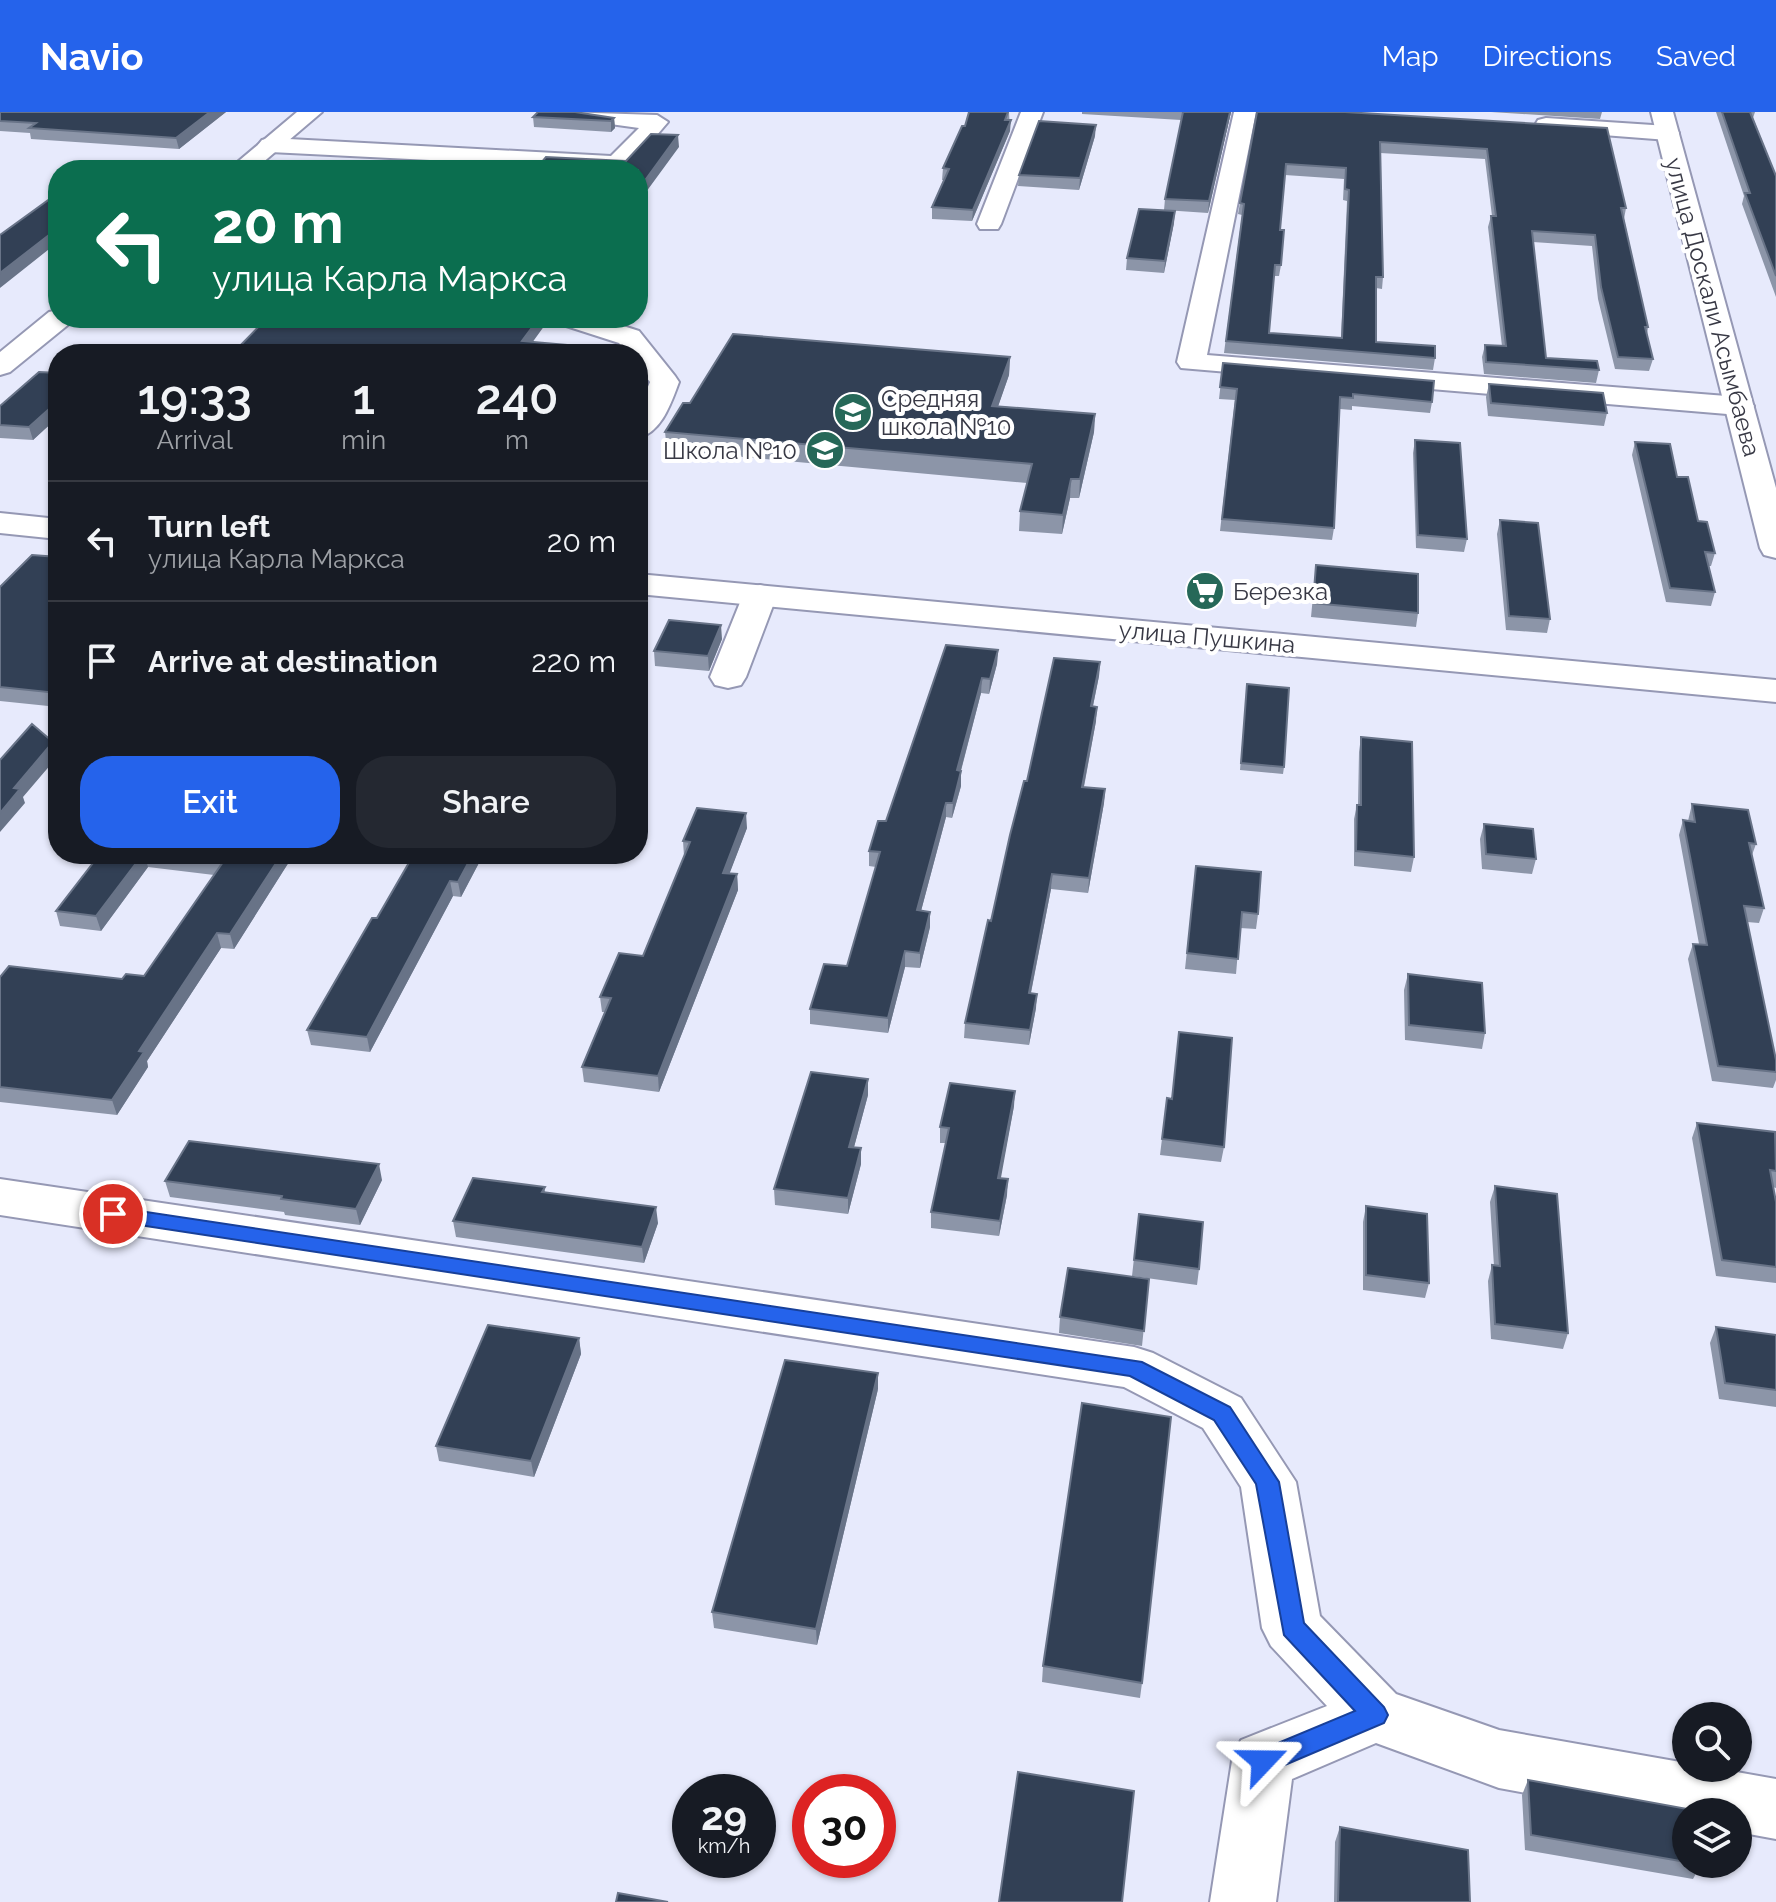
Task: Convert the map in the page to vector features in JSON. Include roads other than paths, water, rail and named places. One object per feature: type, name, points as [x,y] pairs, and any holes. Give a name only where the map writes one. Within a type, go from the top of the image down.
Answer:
[{"type":"street","points":[[252,160],[311,112]]},
{"type":"street","points":[[574,112],[617,120],[662,117]]},
{"type":"street","points":[[989,224],[1032,112]]},
{"type":"street","points":[[1245,112],[1191,362],[1739,406]]},
{"type":"street","points":[[622,160],[662,117]]},
{"type":"street","points":[[1528,124],[1665,122]]},
{"type":"street","name":"улица Доскали Асымбаева","points":[[1665,122],[1776,548]]},
{"type":"street","points":[[270,145],[443,160]]},
{"type":"street","points":[[5,358],[48,326]]},
{"type":"street","points":[[601,328],[629,337],[635,344]]},
{"type":"street","points":[[648,361],[665,382],[648,417]]},
{"type":"street","points":[[0,523],[48,528]]},
{"type":"street","name":"улица Пушкина","points":[[648,585],[1776,691]]},
{"type":"street","points":[[728,677],[760,595]]},
{"type":"street","points":[[0,1197],[1134,1368],[1222,1413],[1268,1482],[1292,1628],[1375,1715],[1499,1759],[1776,1809]]},
{"type":"street","points":[[1243,1902],[1263,1761],[1375,1715]]},
{"type":"place","name":"Средняя школа №10","points":[[853,412]]},
{"type":"place","name":"Школа №10","points":[[825,450]]},
{"type":"place","name":"Березка","points":[[1205,591]]}]
